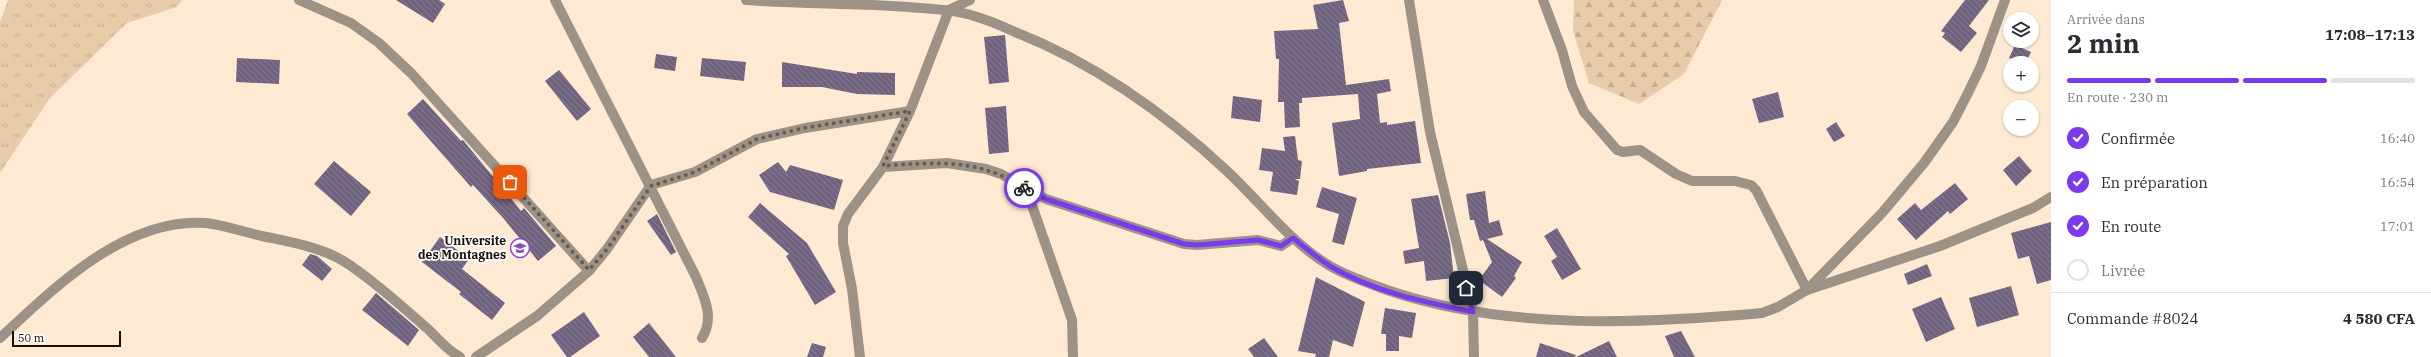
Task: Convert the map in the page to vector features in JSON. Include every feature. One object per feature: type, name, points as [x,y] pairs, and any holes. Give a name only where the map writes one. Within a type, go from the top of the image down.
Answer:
[{"type":"street","points":[[299,0],[351,23],[379,43],[438,103],[589,270]]},
{"type":"street","points":[[555,0],[696,276],[706,304],[708,318],[707,329],[702,338]]},
{"type":"street","points":[[746,0],[879,4],[949,10],[975,16],[1048,45],[1111,78],[1162,115],[1227,172],[1293,238],[1330,266],[1368,283],[1414,299],[1473,312],[1588,322],[1628,322],[1762,313],[1778,307],[1807,290],[1940,246],[2033,208],[2051,198]]},
{"type":"street","points":[[860,357],[852,289],[844,243],[844,226],[848,214],[883,166],[910,111],[949,10],[970,0]]},
{"type":"street","points":[[1409,0],[1430,132],[1473,312],[1474,357]]},
{"type":"street","points":[[1543,0],[1562,50],[1572,86],[1584,112],[1613,146],[1622,152],[1640,150],[1676,174],[1692,181],[1735,181],[1751,185],[1756,190],[1807,290]]},
{"type":"street","points":[[1807,290],[1882,213],[1924,163],[1953,122],[1981,66],[2005,0]]},
{"type":"street","points":[[476,357],[537,316],[589,270],[607,249],[651,186],[695,172],[757,139],[804,128],[910,111]]},
{"type":"street","points":[[883,166],[948,163],[986,169],[1001,174],[1027,190],[1046,199],[1184,244],[1197,245],[1258,240],[1281,246],[1293,238]]},
{"type":"street","points":[[1027,190],[1072,320],[1073,357]]},
{"type":"street","points":[[0,338],[52,290],[93,259],[132,238],[153,230],[183,224],[206,223],[307,246],[346,262],[406,310],[460,357]]},
{"type":"green space","points":[[8,0],[182,0],[177,7],[127,23],[50,98],[0,173],[0,22]]},
{"type":"green space","points":[[1574,0],[1722,0],[1684,74],[1639,104],[1589,83],[1573,31]]},
{"type":"building","points":[[396,0],[439,0],[445,4],[433,23]]},
{"type":"building","points":[[1343,0],[1349,21],[1339,23],[1346,85],[1389,79],[1391,91],[1377,94],[1380,123],[1387,122],[1387,125],[1415,121],[1421,163],[1367,169],[1367,171],[1339,176],[1332,123],[1360,119],[1358,94],[1302,98],[1302,103],[1299,103],[1300,127],[1285,128],[1284,102],[1278,102],[1279,59],[1276,59],[1274,31],[1318,29],[1313,5]]},
{"type":"building","points":[[1965,0],[1989,0],[1969,26],[1977,33],[1961,52],[1942,37],[1945,33],[1941,31]]},
{"type":"building","points":[[1005,35],[1009,82],[989,84],[984,37]]},
{"type":"building","points":[[2014,48],[2022,48],[2031,52],[2029,56],[2010,56]]},
{"type":"building","points":[[656,54],[677,57],[675,71],[654,68]]},
{"type":"building","points":[[237,58],[280,60],[279,84],[236,82]]},
{"type":"building","points":[[702,58],[746,62],[744,81],[700,76]]},
{"type":"building","points":[[782,62],[857,74],[857,72],[895,73],[895,95],[857,94],[822,87],[782,87]]},
{"type":"building","points":[[559,70],[591,109],[577,121],[545,81]]},
{"type":"building","points":[[1778,92],[1784,117],[1759,123],[1752,99]]},
{"type":"building","points":[[1233,96],[1262,100],[1260,122],[1231,118]]},
{"type":"building","points":[[423,99],[461,141],[463,140],[521,211],[524,208],[556,246],[538,261],[504,219],[473,185],[471,187],[407,114]]},
{"type":"building","points":[[1006,106],[1009,152],[989,154],[985,108]]},
{"type":"building","points":[[1836,122],[1845,136],[1834,142],[1826,129]]},
{"type":"building","points":[[1295,136],[1298,160],[1302,161],[1300,179],[1295,179],[1299,181],[1297,195],[1270,191],[1273,172],[1259,170],[1262,148],[1285,151],[1283,137]]},
{"type":"building","points":[[2019,156],[2032,171],[2016,186],[2003,170]]},
{"type":"building","points":[[334,161],[371,192],[351,216],[314,184]]},
{"type":"building","points":[[778,162],[786,172],[790,165],[843,180],[834,210],[770,192],[759,175]]},
{"type":"building","points":[[1955,183],[1968,199],[1950,214],[1948,211],[1916,240],[1897,219],[1915,203],[1921,210]]},
{"type":"building","points":[[1322,187],[1357,198],[1344,245],[1332,242],[1339,214],[1316,207]]},
{"type":"building","points":[[1485,191],[1489,223],[1499,220],[1503,235],[1487,239],[1522,262],[1514,276],[1516,278],[1502,297],[1479,280],[1492,262],[1483,240],[1480,241],[1474,220],[1470,220],[1466,194]]},
{"type":"building","points":[[1438,195],[1450,243],[1454,278],[1426,281],[1424,261],[1405,264],[1403,251],[1419,248],[1411,199]]},
{"type":"building","points":[[760,203],[807,243],[836,292],[815,305],[786,256],[789,254],[748,217]]},
{"type":"building","points":[[657,214],[676,252],[671,255],[647,221]]},
{"type":"building","points":[[2051,222],[2051,280],[2037,284],[2029,256],[2018,259],[2011,233]]},
{"type":"building","points":[[1557,228],[1581,269],[1562,280],[1551,261],[1557,257],[1544,236]]},
{"type":"building","points":[[440,237],[469,259],[462,269],[505,303],[492,320],[459,294],[461,292],[422,262]]},
{"type":"building","points":[[310,254],[317,256],[332,269],[322,281],[302,265]]},
{"type":"building","points":[[1927,264],[1932,276],[1908,285],[1904,274]]},
{"type":"building","points":[[1316,277],[1365,302],[1353,347],[1333,340],[1329,357],[1315,357],[1316,354],[1298,351]]},
{"type":"building","points":[[2011,286],[2019,315],[1977,327],[1969,298]]},
{"type":"building","points":[[376,293],[419,330],[408,346],[362,310]]},
{"type":"building","points":[[1941,297],[1955,329],[1926,342],[1912,309]]},
{"type":"building","points":[[1385,308],[1416,313],[1412,338],[1399,336],[1399,351],[1386,351],[1386,334],[1381,334]]},
{"type":"building","points":[[584,312],[600,336],[570,357],[567,357],[551,335]]},
{"type":"building","points":[[649,323],[676,357],[649,357],[633,337]]},
{"type":"building","points":[[1681,331],[1695,357],[1674,357],[1665,336]]},
{"type":"building","points":[[1264,338],[1278,357],[1254,357],[1248,349]]},
{"type":"building","points":[[1609,341],[1617,357],[1576,357]]},
{"type":"building","points":[[812,343],[826,347],[823,357],[807,357]]},
{"type":"building","points":[[1540,343],[1576,355],[1575,357],[1536,357]]},
{"type":"way so far","points":[[510,182],[589,270],[607,249],[613,238],[651,186],[695,172],[757,139],[804,128],[910,111],[883,166],[948,163],[986,169],[1001,174],[1024,188]]},
{"type":"place","name":"Universite des Montagnes","points":[[520,248]]},
{"type":"route","points":[[1024,188],[1046,199],[1184,244],[1197,245],[1258,240],[1281,246],[1285,245],[1293,238],[1330,266],[1368,283],[1414,299],[1473,312],[1466,288]]}]
